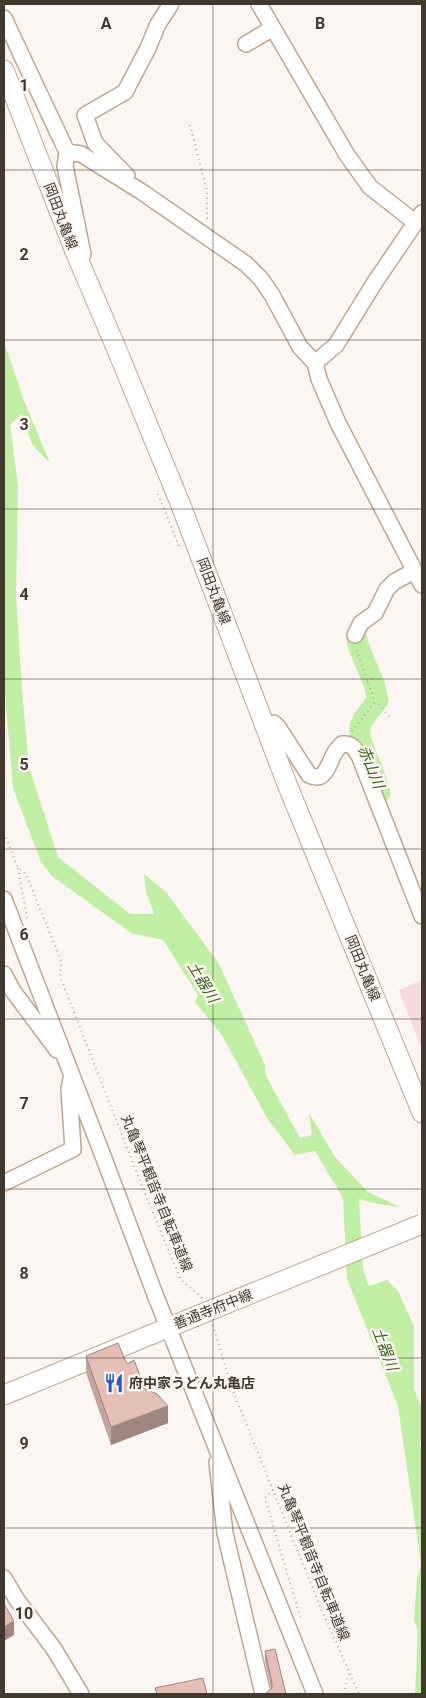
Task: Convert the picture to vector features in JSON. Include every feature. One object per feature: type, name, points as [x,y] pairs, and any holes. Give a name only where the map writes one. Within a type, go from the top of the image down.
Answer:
[{"type":"main road","name":"岡田丸亀線","points":[[4,70],[76,254],[180,503],[287,784],[422,1113]]},
{"type":"main road","name":"善通寺府中線","points":[[4,1396],[422,1224]]},
{"type":"street","points":[[142,192],[96,143],[85,115],[125,92],[158,24],[171,4]]},
{"type":"street","points":[[259,4],[346,155],[370,187],[419,218],[375,282],[336,345],[315,363]]},
{"type":"street","points":[[4,18],[67,152],[65,166],[89,284]]},
{"type":"street","points":[[246,44],[273,28]]},
{"type":"street","points":[[67,152],[81,154],[142,192],[246,264],[261,280],[272,295],[300,347],[315,363],[319,379],[338,422],[422,585]]},
{"type":"street","points":[[355,635],[361,624],[375,613],[387,589],[394,582],[414,571]]},
{"type":"street","points":[[266,726],[274,723],[278,727],[310,775],[315,778],[320,777],[326,772],[335,752],[342,744],[349,744],[354,747],[422,916]]},
{"type":"street","points":[[4,899],[156,1297],[315,1694]]},
{"type":"street","points":[[4,974],[12,991],[70,1070],[69,1089],[73,1149],[4,1183]]},
{"type":"street","points":[[222,1458],[217,1461],[225,1533],[264,1694]]},
{"type":"street","points":[[4,1578],[17,1600],[54,1649],[81,1694]]},
{"type":"path","points":[[190,125],[208,191],[206,236]]},
{"type":"path","points":[[355,635],[354,645],[374,703]]},
{"type":"path","points":[[367,680],[374,678]]},
{"type":"path","points":[[374,703],[380,705],[390,718]]},
{"type":"path","points":[[349,744],[354,727],[374,703]]},
{"type":"path","name":"丸亀琴平観音寺自転車道線","points":[[4,833],[18,868],[25,873],[30,884],[62,962],[61,979],[180,1278],[186,1286],[202,1299]]},
{"type":"path","name":"丸亀琴平観音寺自転車道線","points":[[212,1323],[231,1386],[319,1604],[359,1694]]},
{"type":"path","points":[[273,1490],[265,1498],[302,1622]]},
{"type":"path","points":[[345,1694],[346,1681],[350,1674]]},
{"type":"shaded area","points":[[422,980],[422,1043],[420,1045],[399,990]]},
{"type":"water","name":"土器川","points":[[4,342],[23,398],[50,463],[33,446],[21,414],[10,425],[18,486],[16,595],[22,690],[29,767],[58,857],[130,914],[154,914],[146,892],[144,874],[166,892],[219,964],[265,1065],[265,1074],[300,1138],[312,1135],[309,1113],[335,1157],[368,1192],[400,1207],[359,1199],[363,1269],[369,1286],[387,1280],[398,1291],[414,1326],[414,1389],[422,1409],[422,1438],[420,1442],[422,1456],[422,1694],[415,1694],[418,1630],[414,1620],[417,1578],[421,1564],[398,1406],[347,1279],[343,1198],[315,1151],[295,1155],[267,1118],[223,1037],[195,1002],[198,995],[163,940],[131,933],[52,876],[41,862],[13,788],[4,682]]},
{"type":"building","points":[[118,1343],[127,1364],[134,1360],[145,1389],[157,1394],[168,1406],[111,1427],[86,1356]]},
{"type":"building","points":[[4,1604],[14,1621],[4,1627]]},
{"type":"building","points":[[275,1649],[286,1694],[266,1693],[272,1688],[272,1683],[265,1651]]},
{"type":"building","points":[[203,1678],[207,1694],[157,1694],[155,1688]]},
{"type":"waterway","name":"赤山川","points":[[357,639],[378,700],[360,726],[360,739],[380,793]]},
{"type":"place","name":"府中家うどん丸亀店","points":[[114,1383]]}]
